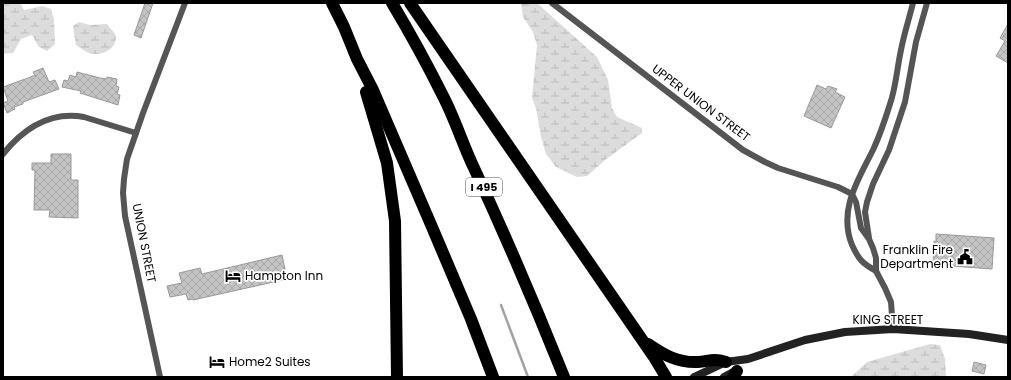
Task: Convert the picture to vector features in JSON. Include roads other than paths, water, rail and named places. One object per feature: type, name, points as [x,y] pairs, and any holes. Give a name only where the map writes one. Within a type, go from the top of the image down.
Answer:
[{"type":"highway","points":[[332,3],[370,102],[387,163],[395,221],[397,377]]},
{"type":"highway","points":[[332,3],[357,59],[373,90],[432,227],[471,319],[493,377]]},
{"type":"highway","name":"I 495","points":[[392,3],[444,96],[458,134],[484,188],[530,292],[564,377]]},
{"type":"highway","points":[[410,3],[666,377]]},
{"type":"highway","points":[[642,340],[668,357],[680,361],[698,362],[716,359],[726,362]]},
{"type":"main road","name":"KING STREET","points":[[694,377],[726,362],[748,359],[784,346],[827,335],[869,330],[894,329],[969,334],[1008,340]]},
{"type":"main road","name":"KING STREET","points":[[724,377],[735,374],[748,359]]},
{"type":"street","name":"UNION STREET","points":[[160,377],[125,216],[123,194],[124,179],[127,159],[136,133],[185,3]]},
{"type":"street","name":"UPPER UNION STREET","points":[[552,3],[743,150],[778,168],[838,187],[852,194]]},
{"type":"street","points":[[876,271],[863,264],[856,253],[847,226],[847,210],[852,194],[876,143],[888,110],[893,93],[901,48],[913,3]]},
{"type":"street","points":[[894,329],[891,302],[876,271],[876,258],[869,239],[865,212],[873,184],[889,150],[905,102],[916,42],[927,3]]},
{"type":"street","points":[[3,154],[20,135],[30,128],[56,117],[75,115],[136,133]]},
{"type":"street","points":[[852,194],[856,202],[860,228],[869,239]]},
{"type":"waterway","points":[[501,305],[528,377]]},
{"type":"place","name":"Franklin Fire Department","points":[[965,257]]},
{"type":"place","name":"Hampton Inn","points":[[233,276]]},
{"type":"place","name":"Home2 Suites","points":[[217,362]]}]
